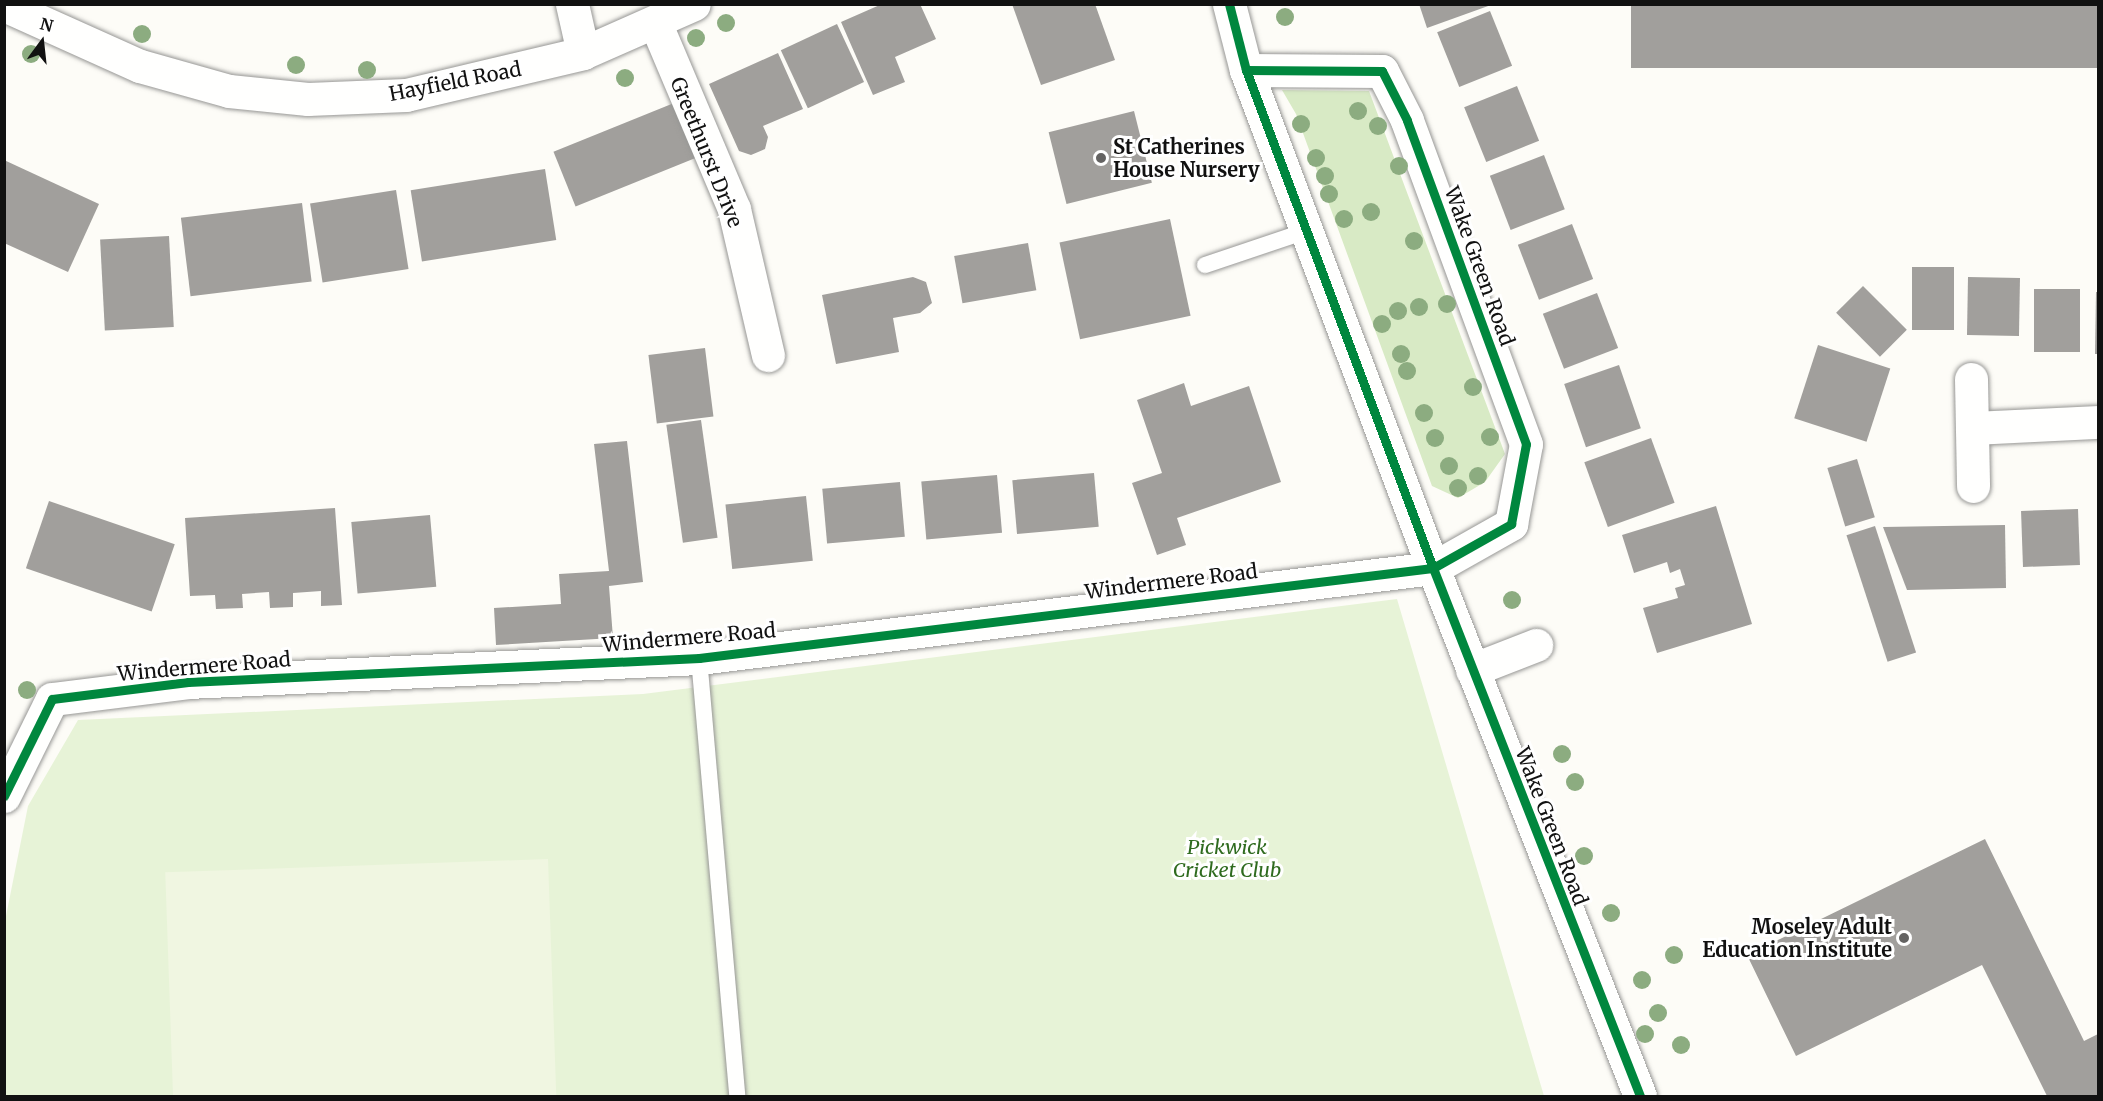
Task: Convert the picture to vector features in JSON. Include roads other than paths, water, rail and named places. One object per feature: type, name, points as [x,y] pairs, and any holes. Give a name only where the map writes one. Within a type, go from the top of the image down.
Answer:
[{"type":"street","points":[[572,4],[583,53]]},
{"type":"street","name":"Hayfield Road","points":[[4,5],[140,66],[230,90],[308,99],[406,95],[583,53],[694,4]]},
{"type":"street","name":"Wake Green Road","points":[[1229,4],[1246,70],[1306,231],[1472,670],[1640,1096]]},
{"type":"street","name":"Greethurst Drive","points":[[655,22],[734,209],[768,355]]},
{"type":"street","name":"Wake Green Road","points":[[1246,70],[1382,71],[1407,120],[1526,444],[1511,524],[1433,568]]},
{"type":"street","points":[[1971,380],[1974,428],[1973,486]]},
{"type":"street","points":[[1974,428],[2098,422]]},
{"type":"street","name":"Windermere Road","points":[[4,796],[52,699],[188,682],[699,658],[1433,568]]},
{"type":"street","points":[[1472,670],[1536,645]]},
{"type":"lane","points":[[1205,265],[1306,231]]},
{"type":"lane","points":[[699,658],[736,1096]]},
{"type":"place","name":"St Catherines House Nursery","points":[[1101,158]]},
{"type":"place","name":"Moseley Adult Education Institute","points":[[1904,938]]},
{"type":"park label","name":"Pickwick Cricket Club","points":[[1227,858]]}]
